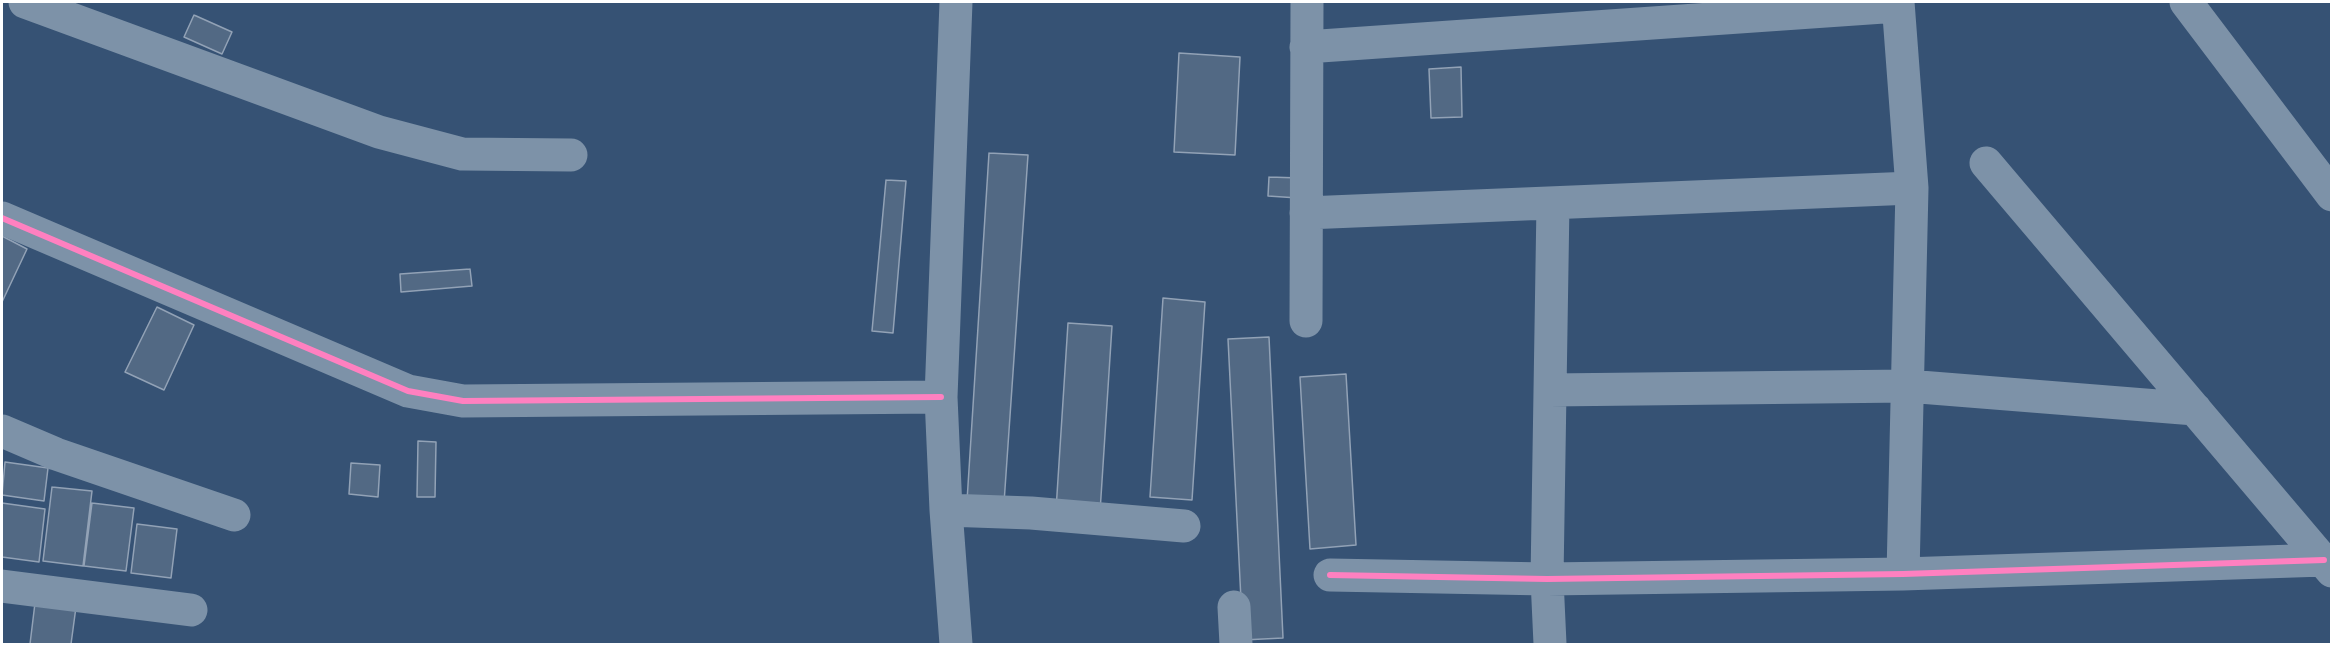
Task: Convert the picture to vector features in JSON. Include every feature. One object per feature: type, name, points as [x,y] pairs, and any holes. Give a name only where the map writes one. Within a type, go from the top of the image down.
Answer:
[{"type":"street","points":[[25,2],[379,132],[462,154],[571,155]]},
{"type":"street","points":[[956,2],[941,397],[946,510],[957,645]]},
{"type":"street","points":[[1306,321],[1307,2]]},
{"type":"street","points":[[2186,2],[2331,195]]},
{"type":"street","points":[[1306,47],[1898,4],[1912,188],[1903,574]]},
{"type":"street","points":[[1986,163],[2328,566]]},
{"type":"street","points":[[1306,213],[1912,188]]},
{"type":"street","points":[[1550,645],[1547,579],[1553,203]]},
{"type":"street","points":[[2,218],[408,391],[463,401],[941,397]]},
{"type":"street","points":[[1550,390],[1907,386],[2195,409]]},
{"type":"street","points":[[2,431],[56,454],[234,515]]},
{"type":"street","points":[[946,510],[1031,513],[1184,526]]},
{"type":"street","points":[[1330,575],[1547,579],[2328,566]]},
{"type":"street","points":[[2,586],[191,610]]},
{"type":"street","points":[[1234,607],[1236,645]]},
{"type":"building","points":[[194,15],[232,32],[222,54],[184,37]]},
{"type":"building","points":[[1179,53],[1240,57],[1235,155],[1174,152]]},
{"type":"building","points":[[1461,67],[1462,117],[1431,118],[1429,69]]},
{"type":"building","points":[[989,153],[1028,155],[1004,503],[967,501]]},
{"type":"building","points":[[1269,177],[1300,178],[1298,198],[1268,196]]},
{"type":"building","points":[[886,180],[906,181],[893,333],[872,331]]},
{"type":"building","points":[[2,236],[27,249],[2,302]]},
{"type":"building","points":[[470,269],[472,286],[401,292],[400,274]]},
{"type":"building","points":[[1163,298],[1205,302],[1192,500],[1150,497]]},
{"type":"building","points":[[157,307],[194,325],[164,390],[125,372]]},
{"type":"building","points":[[1068,323],[1112,326],[1100,512],[1056,510]]},
{"type":"building","points":[[1269,337],[1283,638],[1243,640],[1228,339]]},
{"type":"building","points":[[1346,374],[1356,545],[1310,549],[1300,377]]},
{"type":"building","points":[[418,441],[436,442],[435,497],[417,497]]},
{"type":"building","points":[[5,462],[48,468],[44,501],[2,495]]},
{"type":"building","points":[[351,463],[380,465],[378,497],[349,494]]},
{"type":"building","points":[[52,487],[92,491],[83,566],[43,561]]},
{"type":"building","points":[[2,503],[45,509],[39,562],[2,557]]},
{"type":"building","points":[[92,503],[134,508],[126,571],[84,566]]},
{"type":"building","points":[[137,524],[177,529],[171,578],[131,573]]},
{"type":"building","points":[[35,603],[76,607],[71,644],[30,644]]},
{"type":"cycle path","points":[[2,218],[408,391],[463,401],[941,397]]},
{"type":"cycle path","points":[[1330,575],[1547,579],[1903,574],[2324,560]]}]
